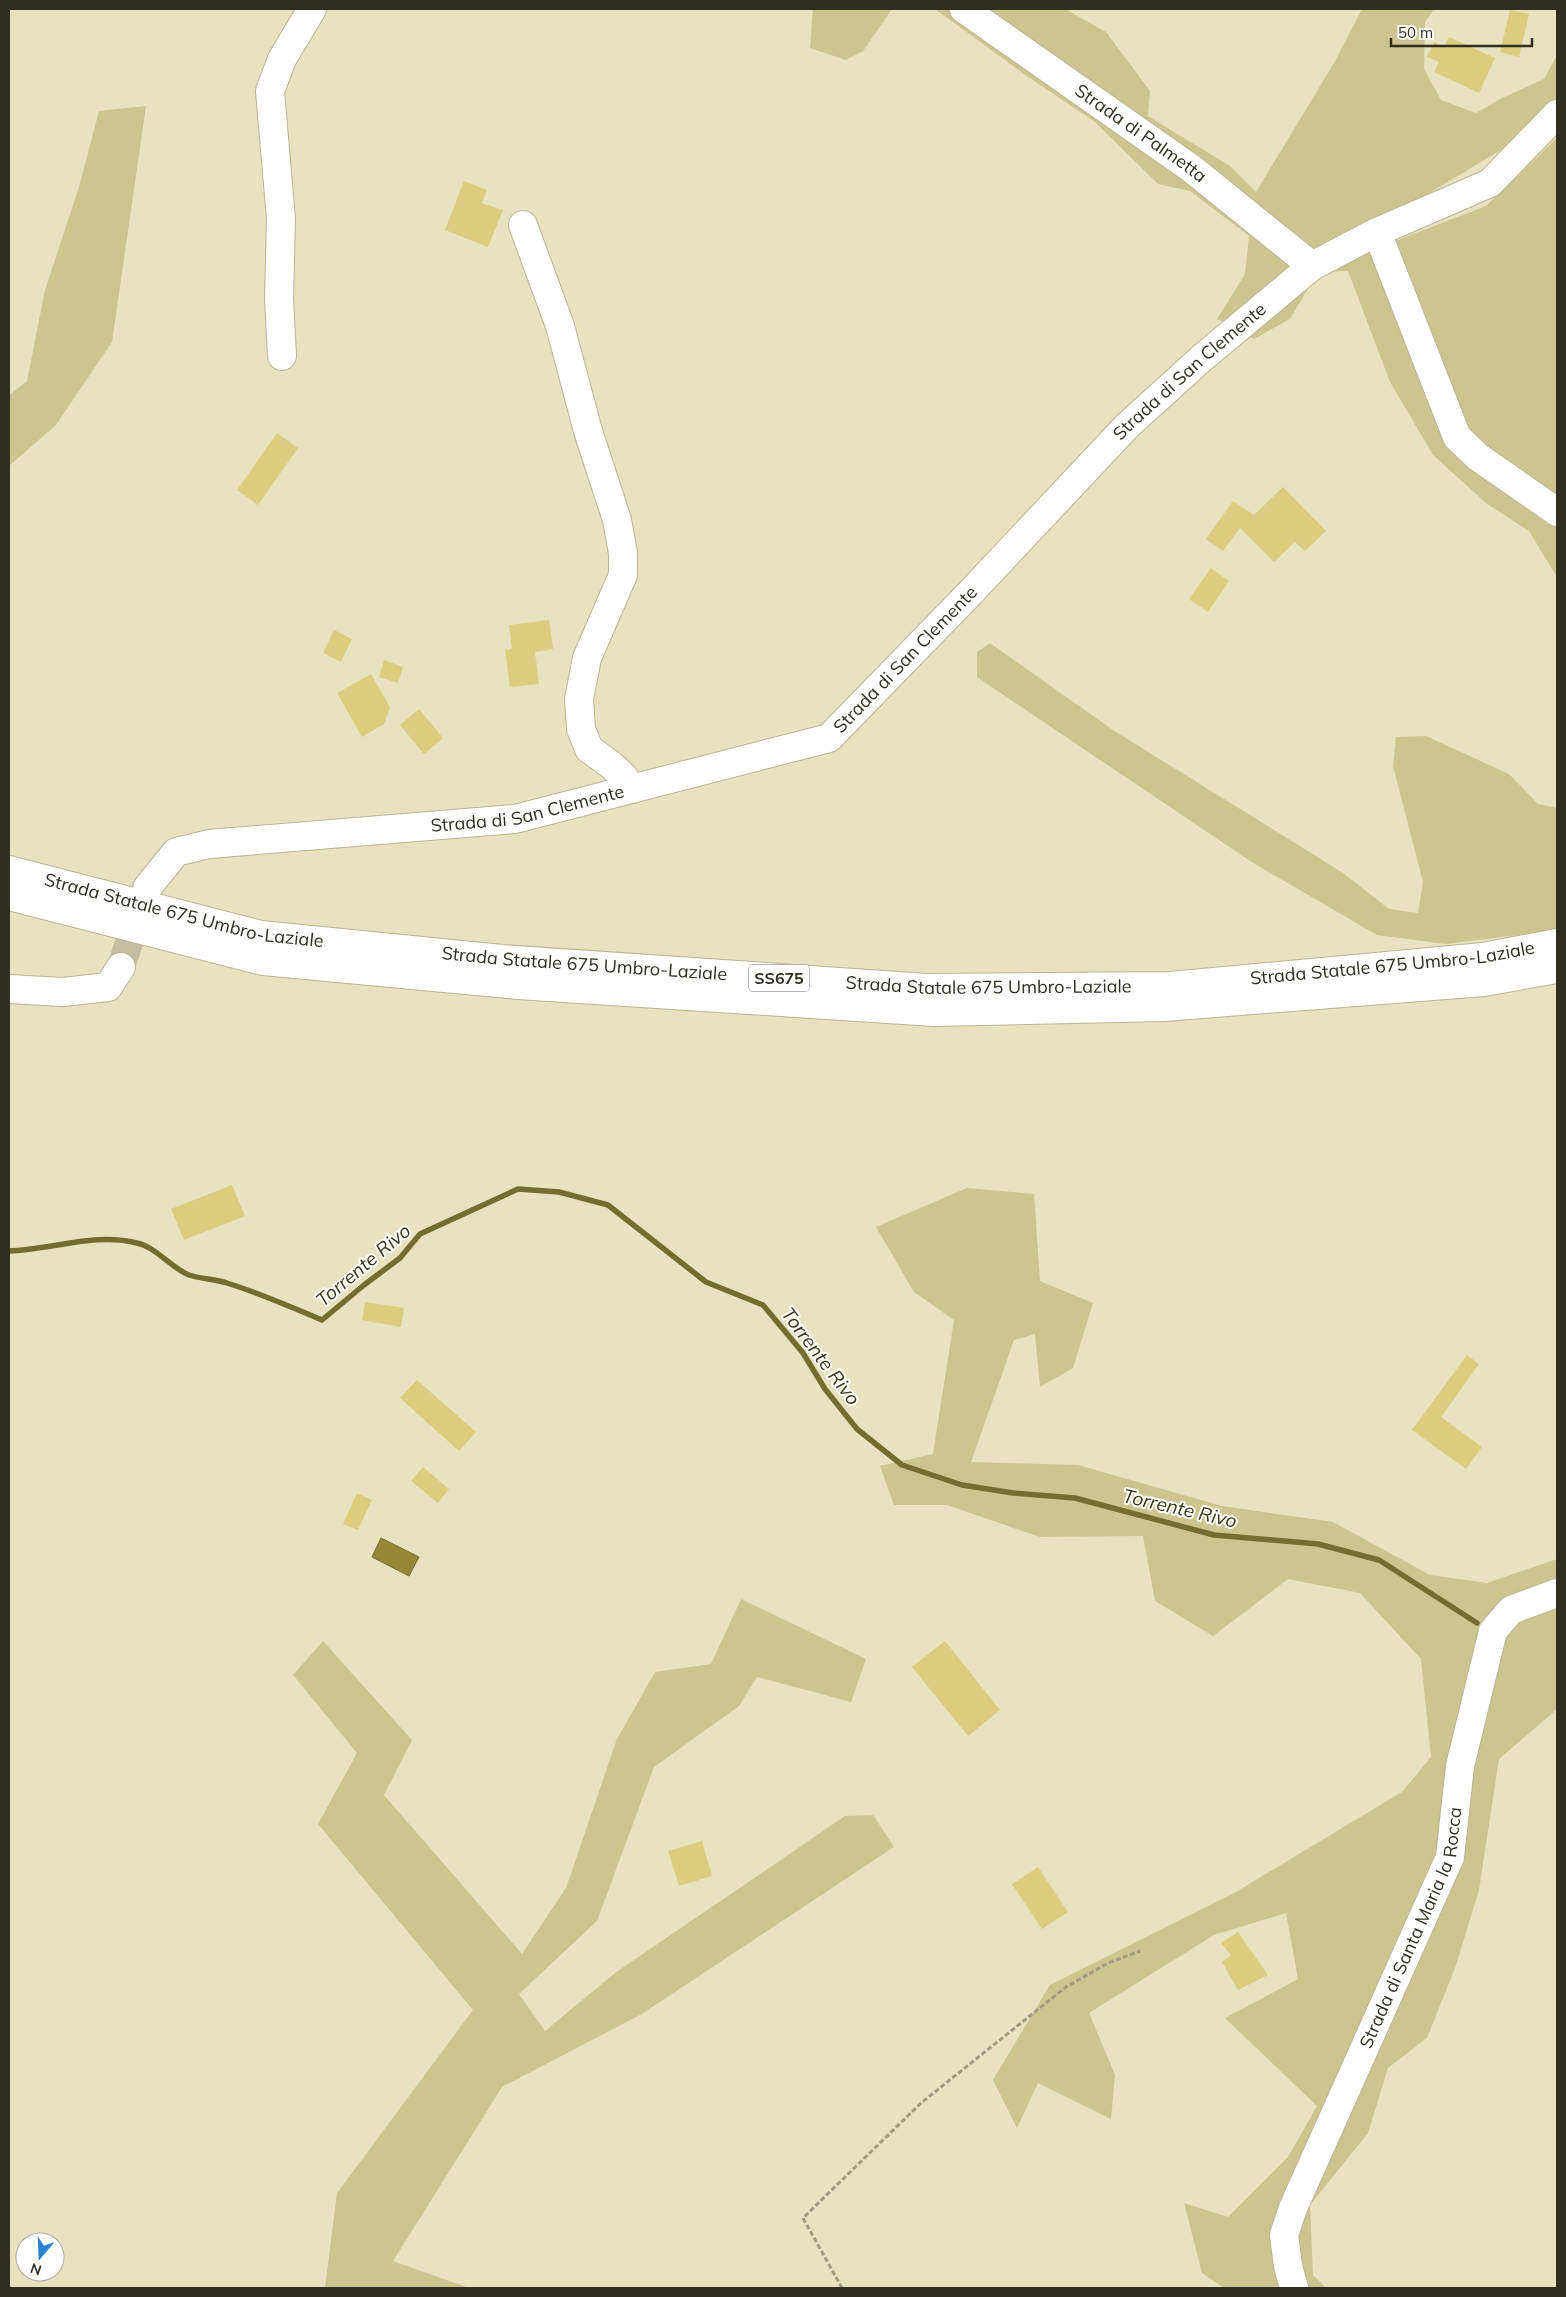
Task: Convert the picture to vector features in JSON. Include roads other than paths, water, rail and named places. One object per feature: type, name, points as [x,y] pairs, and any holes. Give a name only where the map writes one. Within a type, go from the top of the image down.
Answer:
[{"type":"main road","points":[[282,356],[279,298],[281,219],[270,91],[282,59],[312,9]]},
{"type":"main road","name":"Strada di Palmetta","points":[[964,9],[1192,170],[1312,266]]},
{"type":"main road","name":"Strada di San Clemente","points":[[147,888],[176,852],[209,844],[515,820],[829,738],[972,591],[1127,426],[1202,358],[1312,266],[1377,232],[1490,183],[1557,114]]},
{"type":"main road","points":[[523,226],[560,326],[588,431],[617,520],[623,553],[623,575],[588,658],[579,699],[581,729],[589,749],[610,764],[632,789]]},
{"type":"main road","points":[[1377,232],[1457,437],[1478,457],[1557,512]]},
{"type":"main road","name":"Strada Statale 675 Umbro-Laziale","points":[[9,870],[261,935],[502,959],[927,988],[1170,986],[1483,957],[1557,943]]},
{"type":"main road","name":"Strada Statale 675 Umbro-Laziale","points":[[9,896],[262,960],[518,985],[934,1012],[1164,1007],[1484,982],[1557,969]]},
{"type":"main road","points":[[9,989],[63,992],[108,987],[121,967]]},
{"type":"main road","name":"Strada di Santa Maria la Rocca","points":[[1294,2288],[1288,2266],[1284,2235],[1293,2208],[1450,1857],[1460,1766],[1493,1631],[1512,1610],[1557,1594]]},
{"type":"waterway","name":"Torrente Rivo","points":[[9,1251],[89,1240],[105,1239],[137,1243],[151,1249],[176,1268],[189,1275],[239,1287],[322,1320],[400,1258],[420,1234],[518,1189],[559,1192],[608,1205],[706,1282],[763,1305],[803,1353],[825,1389],[857,1429],[902,1465],[962,1485],[1013,1493],[1075,1498],[1214,1535],[1318,1544],[1379,1560],[1477,1623]]},
{"type":"tunnel","points":[[121,967],[141,906]]}]
